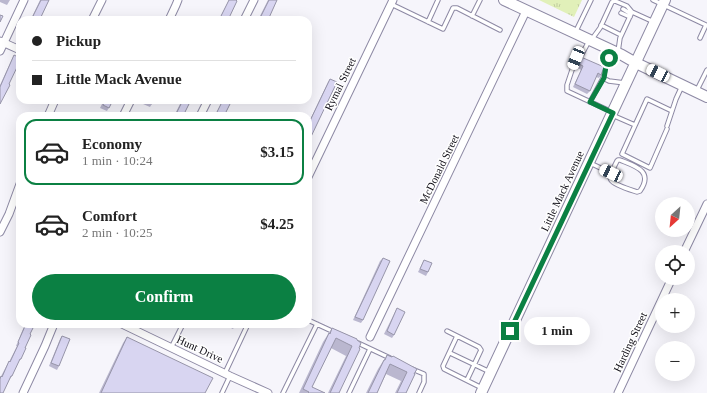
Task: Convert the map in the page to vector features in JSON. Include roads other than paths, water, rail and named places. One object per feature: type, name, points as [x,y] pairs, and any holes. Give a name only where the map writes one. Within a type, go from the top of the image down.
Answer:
[{"type":"main road","points":[[504,0],[707,97]]},
{"type":"main road","name":"Little Mack Avenue","points":[[482,391],[613,114],[664,2]]},
{"type":"street","points":[[0,51],[2,41],[24,0]]},
{"type":"street","points":[[94,16],[102,0]]},
{"type":"street","points":[[171,16],[178,0]]},
{"type":"street","points":[[246,16],[254,0]]},
{"type":"street","name":"Rymal Street","points":[[312,169],[392,2]]},
{"type":"street","name":"McDonald Street","points":[[370,337],[526,11]]},
{"type":"street","points":[[2,41],[16,48]]},
{"type":"street","points":[[0,232],[16,196]]},
{"type":"street","points":[[687,245],[707,204]]},
{"type":"street","name":"Harding Street","points":[[618,393],[669,285]]},
{"type":"street","points":[[23,393],[52,328]]},
{"type":"street","name":"Hunt Drive","points":[[130,328],[268,393]]},
{"type":"lane","points":[[428,22],[438,0]]},
{"type":"lane","points":[[472,16],[480,0]]},
{"type":"lane","points":[[575,33],[591,0]]},
{"type":"lane","points":[[653,0],[664,2],[706,25],[700,38]]},
{"type":"lane","points":[[631,14],[627,6],[615,1],[612,2],[612,7],[601,25],[582,54],[576,58],[566,88],[567,91],[635,125]]},
{"type":"lane","points":[[392,2],[443,29],[453,8],[457,8],[500,30]]},
{"type":"lane","points":[[622,11],[655,22]]},
{"type":"lane","points":[[590,102],[604,78],[606,66],[615,52],[631,14]]},
{"type":"lane","points":[[601,25],[621,35]]},
{"type":"lane","points":[[696,92],[707,70]]},
{"type":"lane","points":[[604,78],[609,81],[626,83]]},
{"type":"lane","points":[[672,111],[647,99],[622,154],[650,168],[667,127],[676,99],[683,85]]},
{"type":"lane","points":[[620,160],[642,171],[645,174],[646,181],[640,191],[637,192],[614,182],[610,179],[611,173],[617,161],[620,160]]},
{"type":"lane","points":[[589,163],[611,173]]},
{"type":"lane","points":[[312,322],[336,332]]},
{"type":"lane","points":[[283,393],[317,324]]},
{"type":"lane","points":[[171,348],[181,328]]},
{"type":"lane","points":[[222,393],[227,374],[246,328]]},
{"type":"lane","points":[[447,331],[480,346],[481,350],[467,380]]},
{"type":"lane","points":[[458,336],[443,366],[444,369],[467,380],[482,391]]},
{"type":"lane","points":[[354,340],[391,359]]},
{"type":"lane","points":[[349,393],[370,349]]},
{"type":"lane","points":[[450,353],[491,373]]},
{"type":"lane","points":[[411,368],[424,374],[424,382],[419,393]]}]
